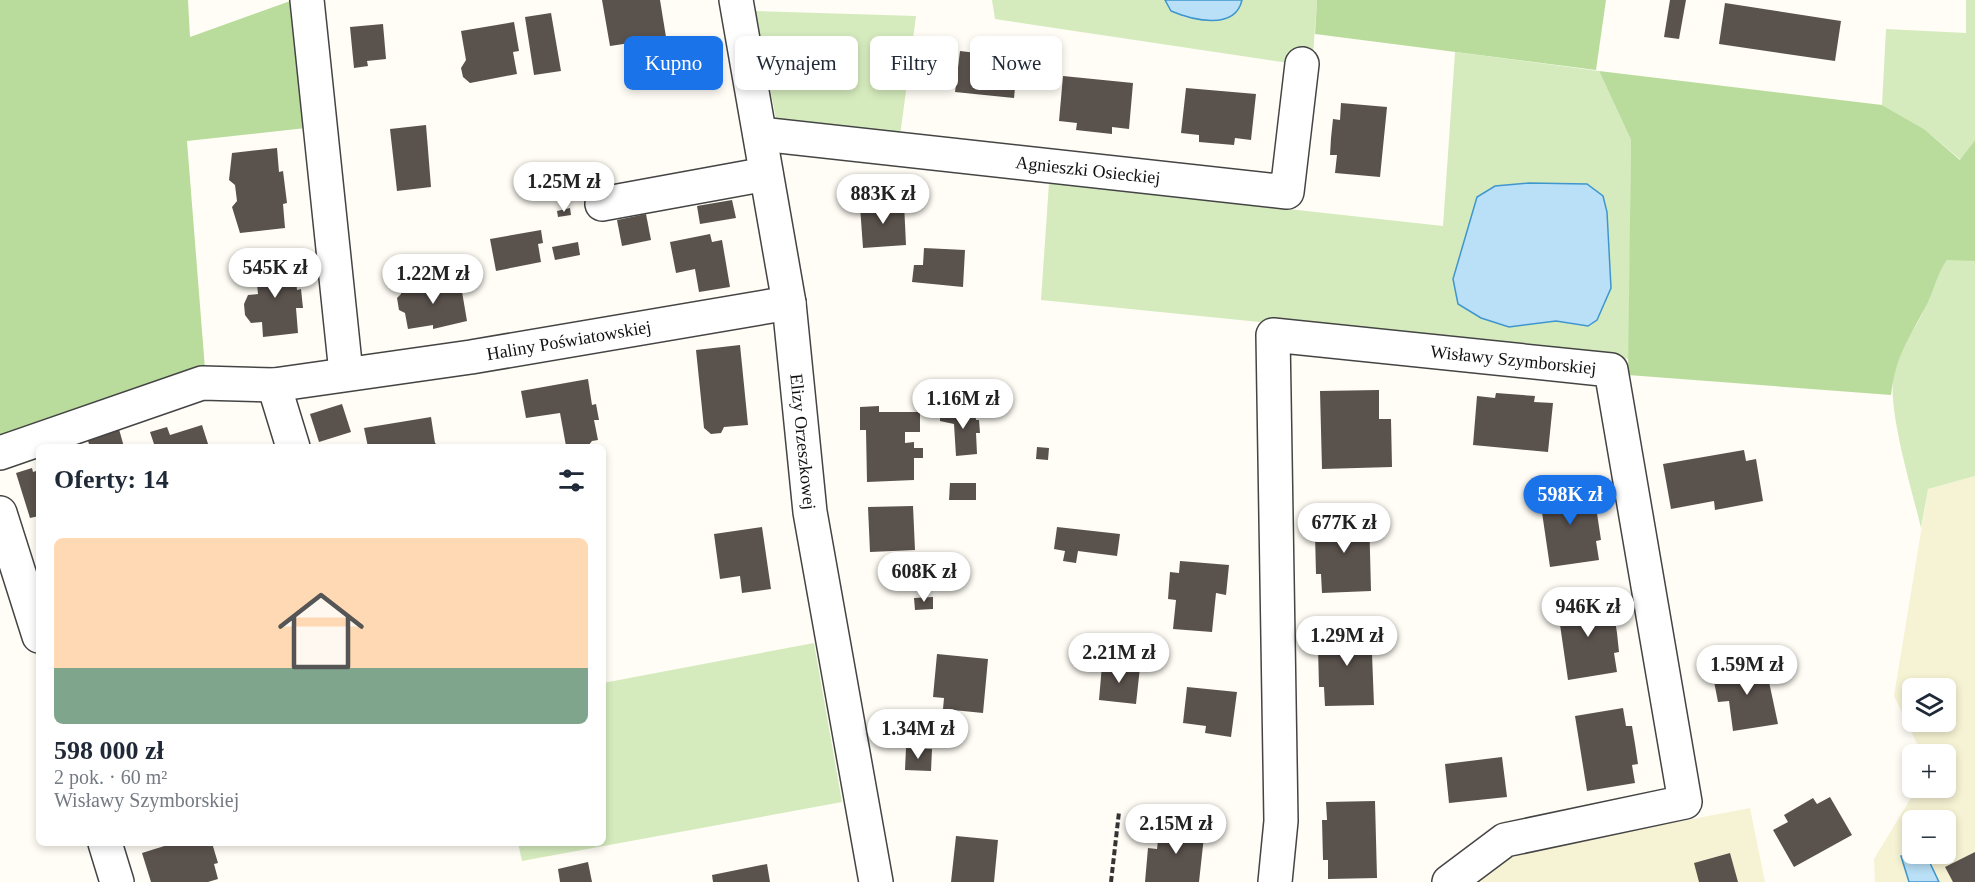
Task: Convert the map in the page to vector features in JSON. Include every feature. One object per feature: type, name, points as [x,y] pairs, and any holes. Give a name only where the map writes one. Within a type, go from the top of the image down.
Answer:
[{"type":"street","points":[[307,0],[346,373]]},
{"type":"street","name":"Elizy Orzeszkowej","points":[[736,0],[789,303],[810,512],[876,882]]},
{"type":"street","name":"Agnieszki Osieckiej","points":[[760,134],[1287,192],[1302,64]]},
{"type":"street","points":[[602,204],[766,174]]},
{"type":"street","name":"Haliny Poświatowskiej","points":[[0,453],[202,383],[274,385],[471,357],[789,303]]},
{"type":"street","name":"Wisławy Szymborskiej","points":[[1275,882],[1281,821],[1273,335],[1611,370],[1685,802],[1505,840],[1449,882]]},
{"type":"street","points":[[274,385],[292,444]]},
{"type":"street","points":[[0,513],[36,627]]},
{"type":"street","points":[[106,846],[117,882]]},
{"type":"path","points":[[1112,882],[1119,812]]},
{"type":"shaded area","points":[[1975,476],[1975,882],[1875,882],[1874,859],[1902,813],[1902,864],[1956,864],[1956,810],[1904,810],[1911,798],[1956,798],[1956,744],[1917,744],[1911,732],[1956,732],[1956,678],[1902,678],[1902,713],[1894,696],[1928,489]]},
{"type":"shaded area","points":[[1750,808],[1765,882],[1475,882],[1515,853]]},
{"type":"green space","points":[[0,0],[188,0],[190,37],[293,0],[306,128],[187,141],[205,369],[0,438]]},
{"type":"green space","points":[[992,0],[1165,0],[1183,17],[1211,21],[1242,3],[1242,0],[1317,0],[1313,55],[1289,63],[995,19]]},
{"type":"green space","points":[[1317,0],[1606,0],[1596,70],[1315,34]]},
{"type":"green space","points":[[1966,0],[1975,0],[1975,140],[1961,160],[1924,129],[1882,105],[1886,29],[1966,33]]},
{"type":"green space","points":[[755,11],[916,16],[913,36],[870,36],[870,90],[906,90],[900,136],[777,124],[770,90],[858,90],[858,36],[760,36]]},
{"type":"green space","points":[[1455,52],[1599,71],[1631,140],[1629,359],[1041,300],[1049,183],[1443,226]],"holes":[[[1529,183],[1588,326],[1556,321],[1509,327],[1477,197],[1496,186]]]},
{"type":"green space","points":[[1599,71],[1882,105],[1924,129],[1960,160],[1975,140],[1975,261],[1947,260],[1900,357],[1891,395],[1628,375],[1631,140]]},
{"type":"green space","points":[[1947,260],[1975,261],[1975,476],[1928,489],[1921,528],[1897,426],[1892,386],[1894,371],[1902,348],[1922,314],[1943,266]]},
{"type":"green space","points":[[814,643],[842,802],[606,846],[606,682]]},
{"type":"green space","points":[[519,846],[603,846],[522,861]]},
{"type":"water","points":[[1165,0],[1242,0],[1238,10],[1231,16],[1201,20],[1171,11]]},
{"type":"water","points":[[1529,183],[1587,184],[1603,196],[1607,212],[1611,288],[1597,320],[1588,326],[1556,321],[1509,327],[1481,318],[1458,304],[1453,279],[1477,197],[1495,186]]},
{"type":"water","points":[[1903,864],[1930,864],[1939,882],[1909,882]]},
{"type":"building","points":[[602,0],[660,0],[666,36],[624,36],[624,44],[610,46]]},
{"type":"building","points":[[1670,0],[1686,0],[1679,39],[1664,37]]},
{"type":"building","points":[[1725,3],[1841,21],[1835,61],[1719,44]]},
{"type":"building","points":[[551,13],[561,71],[534,75],[525,17]]},
{"type":"building","points":[[514,22],[519,51],[513,52],[517,74],[470,83],[463,77],[461,68],[466,60],[461,31]]},
{"type":"building","points":[[383,24],[386,59],[367,61],[368,66],[354,68],[350,27]]},
{"type":"building","points":[[960,51],[970,52],[970,90],[1015,90],[1014,98],[955,92],[958,90]]},
{"type":"building","points":[[1063,76],[1133,83],[1129,129],[1112,127],[1112,134],[1076,130],[1077,123],[1059,121]]},
{"type":"building","points":[[1186,88],[1256,94],[1251,140],[1235,138],[1234,145],[1199,142],[1199,135],[1181,133]]},
{"type":"building","points":[[1341,103],[1387,107],[1380,177],[1335,173],[1337,155],[1330,155],[1331,138],[1333,119],[1340,120]]},
{"type":"building","points":[[426,125],[431,187],[397,191],[390,129]]},
{"type":"building","points":[[277,148],[279,172],[283,171],[287,203],[283,204],[285,228],[240,233],[232,207],[237,201],[235,185],[229,180],[232,153]]},
{"type":"building","points":[[732,200],[736,218],[700,224],[697,206]]},
{"type":"building","points":[[904,203],[906,245],[863,248],[860,206]]},
{"type":"building","points":[[570,208],[571,215],[558,217],[557,211]]},
{"type":"building","points":[[646,214],[651,240],[622,246],[617,220]]},
{"type":"building","points":[[541,230],[543,243],[538,244],[541,262],[496,271],[490,239]]},
{"type":"building","points":[[710,234],[712,242],[722,240],[730,287],[699,292],[695,269],[676,273],[670,242]]},
{"type":"building","points":[[578,242],[580,255],[555,260],[552,247]]},
{"type":"building","points":[[924,248],[965,250],[963,287],[912,282],[914,265],[923,265]]},
{"type":"building","points":[[294,260],[297,290],[301,289],[303,308],[296,308],[298,333],[263,337],[262,322],[251,323],[245,315],[244,304],[248,295],[258,294],[255,264]]},
{"type":"building","points":[[460,280],[467,321],[433,329],[433,325],[408,329],[405,313],[399,310],[397,298],[401,294],[401,289]]},
{"type":"building","points":[[740,345],[748,425],[724,427],[721,433],[711,434],[704,428],[696,350]]},
{"type":"building","points":[[588,379],[592,405],[596,404],[599,420],[594,420],[598,440],[590,444],[566,444],[560,413],[526,418],[521,391]]},
{"type":"building","points":[[1379,390],[1379,419],[1391,419],[1392,467],[1322,469],[1320,391]]},
{"type":"building","points":[[1496,393],[1535,396],[1534,402],[1553,403],[1548,452],[1473,445],[1477,396],[1495,398]]},
{"type":"building","points":[[342,404],[351,432],[319,442],[310,414]]},
{"type":"building","points":[[879,406],[879,412],[920,412],[920,432],[905,432],[905,443],[914,442],[914,448],[923,448],[923,458],[914,458],[914,480],[867,482],[866,430],[860,430],[860,407]]},
{"type":"building","points":[[975,409],[980,433],[976,433],[977,454],[956,456],[954,424],[940,421],[940,410]]},
{"type":"building","points":[[431,417],[436,444],[367,444],[364,428]]},
{"type":"building","points":[[117,422],[123,444],[89,444],[85,432]]},
{"type":"building","points":[[202,425],[208,444],[154,444],[150,432],[167,427],[170,435]]},
{"type":"building","points":[[1037,447],[1049,448],[1048,460],[1036,459]]},
{"type":"building","points":[[1744,450],[1746,461],[1756,459],[1763,501],[1715,510],[1714,501],[1671,509],[1663,464]]},
{"type":"building","points":[[32,468],[33,472],[36,471],[36,517],[30,518],[16,473]]},
{"type":"building","points":[[950,483],[976,483],[976,500],[949,500]]},
{"type":"building","points":[[1587,484],[1590,502],[1595,501],[1601,540],[1596,541],[1599,560],[1550,567],[1539,492]]},
{"type":"building","points":[[913,506],[915,550],[870,552],[868,507]]},
{"type":"building","points":[[1369,514],[1371,591],[1322,593],[1321,574],[1316,574],[1315,534],[1321,534],[1320,516]]},
{"type":"building","points":[[762,527],[771,589],[742,593],[740,576],[720,579],[714,534]]},
{"type":"building","points":[[1057,527],[1120,534],[1117,556],[1078,551],[1076,563],[1063,561],[1065,551],[1054,549]]},
{"type":"building","points":[[1180,561],[1229,565],[1226,595],[1216,593],[1212,632],[1173,629],[1176,600],[1168,599],[1170,572],[1179,573]]},
{"type":"building","points":[[933,597],[933,609],[915,610],[914,598]]},
{"type":"building","points":[[1605,597],[1608,615],[1614,614],[1619,652],[1614,653],[1617,672],[1568,680],[1557,604]]},
{"type":"building","points":[[1371,628],[1374,705],[1325,706],[1324,687],[1319,687],[1318,647],[1323,647],[1323,629]]},
{"type":"building","points":[[937,654],[988,659],[983,713],[943,709],[944,698],[933,697]]},
{"type":"building","points":[[1765,663],[1778,724],[1733,731],[1729,701],[1718,702],[1712,671]]},
{"type":"building","points":[[1102,665],[1140,667],[1136,704],[1099,700]]},
{"type":"building","points":[[1187,687],[1237,692],[1231,737],[1205,733],[1206,726],[1183,723]]},
{"type":"building","points":[[1623,708],[1626,726],[1632,726],[1635,744],[1638,764],[1632,765],[1635,783],[1587,791],[1575,716]]},
{"type":"building","points":[[906,748],[932,749],[931,771],[905,770]]},
{"type":"building","points":[[1502,757],[1507,797],[1449,803],[1445,764]]},
{"type":"building","points":[[1830,797],[1852,835],[1794,867],[1773,830],[1788,822],[1784,815],[1813,798],[1817,804]]},
{"type":"building","points":[[1375,801],[1377,878],[1328,879],[1328,860],[1323,860],[1322,820],[1327,820],[1326,802]]},
{"type":"building","points":[[1160,823],[1205,827],[1199,882],[1145,882],[1148,848],[1157,849]]},
{"type":"building","points":[[956,836],[998,840],[994,882],[951,882]]},
{"type":"building","points":[[164,846],[213,846],[218,863],[214,864],[218,879],[208,882],[151,882],[142,853]]},
{"type":"building","points":[[1975,852],[1975,882],[1953,882],[1945,867],[1956,864],[1956,862]]},
{"type":"building","points":[[1730,853],[1738,882],[1699,882],[1694,863]]},
{"type":"building","points":[[588,862],[592,882],[560,882],[558,869]]},
{"type":"building","points":[[767,864],[770,882],[713,882],[712,875]]}]
